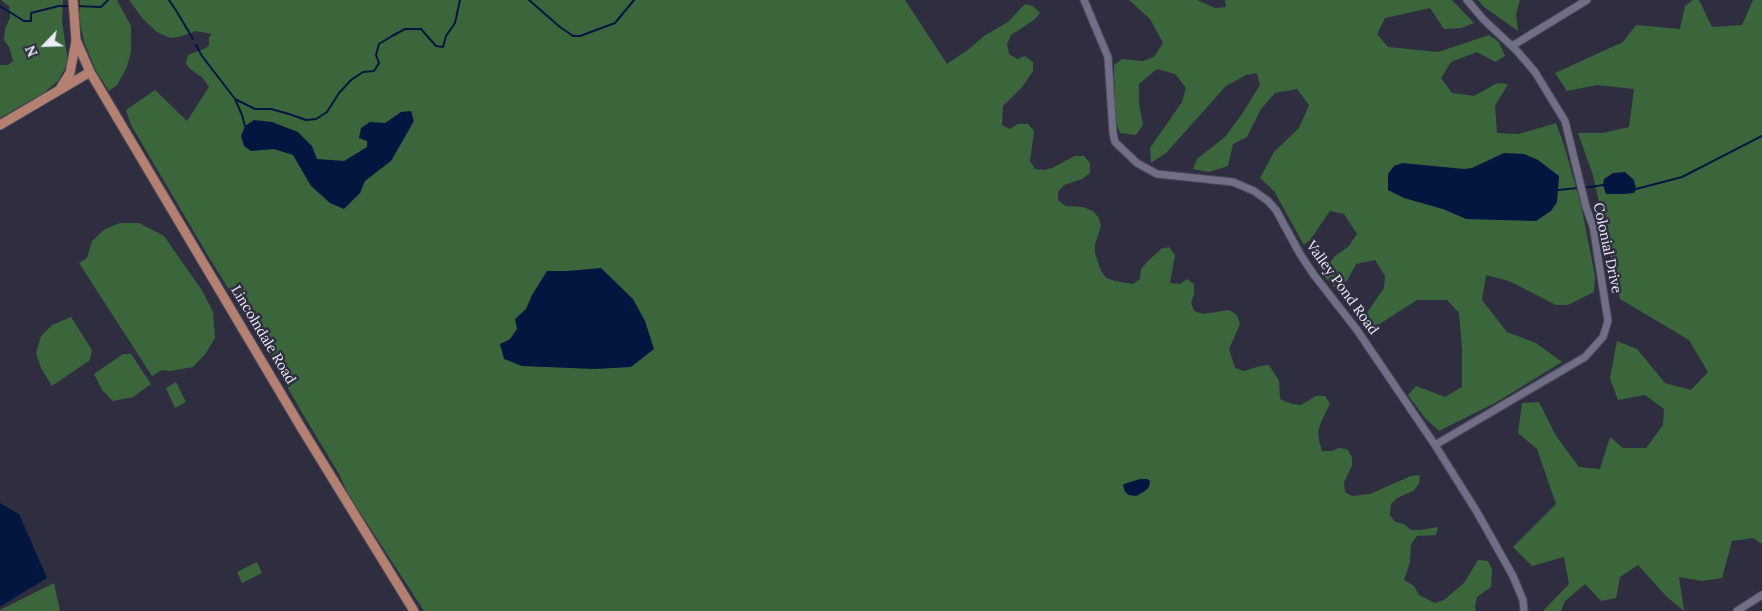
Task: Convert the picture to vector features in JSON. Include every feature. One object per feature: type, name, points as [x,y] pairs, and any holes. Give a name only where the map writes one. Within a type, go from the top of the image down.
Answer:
[{"type":"main road","points":[[51,96],[66,81],[70,73],[76,40],[72,0]]},
{"type":"main road","name":"Lincolndale Road","points":[[76,40],[90,72],[302,429],[414,611]]},
{"type":"main road","points":[[0,125],[90,72]]},
{"type":"street","name":"Valley Pond Road","points":[[1084,0],[1108,57],[1115,142],[1137,163],[1156,174],[1233,182],[1254,191],[1268,201],[1283,221],[1300,254],[1314,275],[1357,330],[1435,445],[1477,512],[1513,576],[1523,600],[1524,611]]},
{"type":"street","name":"Colonial Drive","points":[[1435,445],[1585,357],[1603,337],[1608,321],[1593,226],[1586,207],[1565,121],[1535,72],[1466,0]]},
{"type":"street","points":[[1512,46],[1587,0]]},
{"type":"street","points":[[1737,611],[1762,595]]},
{"type":"green space","points":[[1,0],[63,0],[62,21],[68,63],[58,81],[45,92],[0,118],[0,65],[8,65],[13,61],[9,47],[4,40],[5,29],[10,18],[9,6]]},
{"type":"green space","points":[[80,0],[117,0],[131,26],[131,53],[126,69],[117,85],[109,91],[96,71],[84,42],[79,17]]},
{"type":"green space","points":[[129,0],[905,0],[947,64],[984,36],[1008,22],[1025,4],[1033,6],[1040,13],[1034,20],[1011,35],[1007,44],[1009,54],[1017,59],[1025,56],[1033,62],[1033,71],[1023,86],[1003,106],[1002,125],[1010,129],[1018,124],[1028,124],[1034,131],[1030,161],[1035,169],[1044,170],[1052,168],[1075,156],[1084,156],[1090,163],[1090,173],[1082,179],[1064,185],[1058,192],[1058,200],[1065,206],[1083,207],[1093,211],[1099,218],[1101,226],[1095,244],[1095,253],[1101,271],[1106,278],[1133,284],[1140,279],[1141,269],[1148,261],[1161,249],[1169,247],[1175,255],[1170,283],[1180,284],[1187,279],[1194,284],[1194,294],[1191,303],[1194,311],[1203,314],[1229,310],[1237,315],[1240,324],[1229,349],[1235,368],[1244,371],[1269,365],[1279,381],[1280,399],[1292,404],[1301,405],[1316,396],[1325,396],[1330,404],[1318,432],[1319,441],[1322,451],[1331,451],[1339,448],[1347,449],[1352,457],[1352,466],[1344,482],[1345,492],[1352,496],[1370,494],[1411,476],[1420,475],[1419,484],[1413,491],[1397,498],[1391,504],[1390,515],[1395,522],[1404,524],[1411,530],[1438,527],[1436,535],[1417,536],[1411,544],[1410,562],[1404,580],[1414,586],[1419,595],[1435,603],[1444,600],[1464,583],[1478,560],[1488,561],[1492,569],[1491,587],[1477,597],[1476,611],[424,611],[348,494],[339,474],[270,356],[131,125],[126,110],[155,90],[187,121],[209,87],[203,78],[186,64],[188,55],[206,48],[209,45],[209,37],[212,34],[196,31],[170,38],[157,32],[143,19]]},
{"type":"green space","points":[[1129,0],[1197,0],[1215,8],[1226,7],[1225,0],[1452,0],[1474,23],[1461,28],[1444,29],[1430,8],[1385,18],[1377,34],[1388,47],[1438,52],[1489,35],[1499,42],[1505,56],[1495,62],[1477,52],[1451,62],[1441,78],[1452,93],[1474,96],[1497,83],[1508,84],[1495,106],[1497,133],[1519,134],[1556,123],[1581,205],[1595,276],[1594,292],[1568,305],[1556,305],[1509,281],[1486,275],[1482,300],[1507,332],[1536,343],[1562,362],[1495,403],[1439,431],[1425,418],[1408,395],[1416,386],[1445,397],[1462,387],[1462,348],[1459,313],[1447,300],[1417,300],[1378,325],[1368,328],[1362,320],[1384,288],[1385,276],[1375,260],[1356,264],[1347,281],[1334,287],[1322,274],[1334,257],[1349,246],[1357,234],[1344,214],[1330,211],[1310,240],[1304,245],[1274,191],[1260,178],[1274,152],[1299,128],[1309,105],[1297,89],[1275,93],[1261,109],[1247,137],[1233,144],[1228,166],[1209,172],[1193,169],[1197,159],[1225,137],[1242,114],[1260,85],[1257,73],[1246,75],[1226,86],[1166,153],[1151,163],[1150,148],[1182,102],[1186,88],[1175,74],[1157,69],[1139,84],[1139,104],[1143,125],[1136,135],[1120,133],[1115,121],[1114,65],[1122,59],[1143,61],[1154,57],[1163,43],[1150,19]]},
{"type":"green space","points":[[1478,0],[1520,0],[1516,14],[1518,31],[1484,7]]},
{"type":"green space","points":[[1693,0],[1699,0],[1712,27],[1742,25],[1753,0],[1762,0],[1762,544],[1753,538],[1732,541],[1722,578],[1702,581],[1679,577],[1684,611],[1667,597],[1638,565],[1620,577],[1616,598],[1601,601],[1585,584],[1565,601],[1561,611],[1543,611],[1569,584],[1564,557],[1532,566],[1513,547],[1556,504],[1537,449],[1518,433],[1522,403],[1539,402],[1556,436],[1579,467],[1600,469],[1610,437],[1623,448],[1646,448],[1663,425],[1664,409],[1645,395],[1618,400],[1610,378],[1617,341],[1637,349],[1665,383],[1691,390],[1708,372],[1689,340],[1620,299],[1593,175],[1578,133],[1603,133],[1629,127],[1634,89],[1597,85],[1567,91],[1555,73],[1623,42],[1636,25],[1680,29],[1685,6]]},
{"type":"green space","points":[[120,223],[139,223],[164,236],[203,292],[213,312],[215,338],[206,353],[193,367],[170,371],[162,370],[152,376],[79,263],[87,258],[92,241],[105,229]]},
{"type":"green space","points":[[71,317],[92,350],[90,360],[52,386],[41,368],[36,353],[41,336],[52,325]]},
{"type":"green space","points":[[123,354],[131,354],[151,384],[133,397],[113,401],[102,390],[94,374]]},
{"type":"green space","points":[[176,382],[186,402],[175,408],[166,388]]},
{"type":"green space","points":[[257,562],[262,573],[242,583],[237,572]]},
{"type":"green space","points":[[54,583],[60,611],[0,611],[0,610]]},
{"type":"water","points":[[411,111],[414,121],[391,161],[365,181],[360,193],[344,209],[330,203],[311,186],[293,155],[274,149],[251,151],[244,146],[241,136],[245,126],[254,120],[272,122],[298,132],[312,146],[317,159],[344,161],[367,147],[367,141],[359,138],[361,128],[370,122],[385,123],[401,112]]},
{"type":"water","points":[[1504,153],[1524,154],[1538,160],[1559,176],[1557,202],[1551,211],[1536,221],[1466,219],[1443,209],[1404,198],[1388,190],[1388,174],[1394,166],[1402,163],[1464,169],[1472,168]]},
{"type":"water","points":[[1625,172],[1634,180],[1636,189],[1634,193],[1606,194],[1603,185],[1604,179],[1613,173]]},
{"type":"water","points":[[601,268],[633,299],[645,321],[654,349],[631,367],[595,369],[522,366],[504,359],[500,344],[510,339],[517,329],[515,319],[526,309],[532,295],[547,271]]},
{"type":"water","points":[[1140,479],[1150,481],[1149,487],[1145,491],[1136,496],[1125,492],[1124,484]]},
{"type":"water","points":[[0,503],[19,514],[47,578],[1,606],[0,606]]},
{"type":"waterway","points":[[76,6],[101,7],[108,0]]},
{"type":"waterway","points":[[169,0],[193,39]]},
{"type":"waterway","points":[[235,99],[255,109],[271,109],[306,120],[316,119],[327,112],[339,93],[351,80],[363,72],[374,71],[379,63],[376,55],[379,44],[392,36],[405,29],[421,29],[436,46],[443,47],[446,36],[455,23],[460,0]]},
{"type":"waterway","points":[[529,0],[573,36],[580,36],[615,23],[634,0]]},
{"type":"waterway","points":[[0,6],[24,21],[31,21],[31,13],[59,6],[71,6]]},
{"type":"waterway","points":[[196,45],[202,56],[235,99],[245,126]]},
{"type":"waterway","points":[[1636,189],[1682,177],[1762,136]]},
{"type":"waterway","points":[[1583,188],[1603,185]]},
{"type":"waterway","points":[[1558,190],[1578,188]]}]
